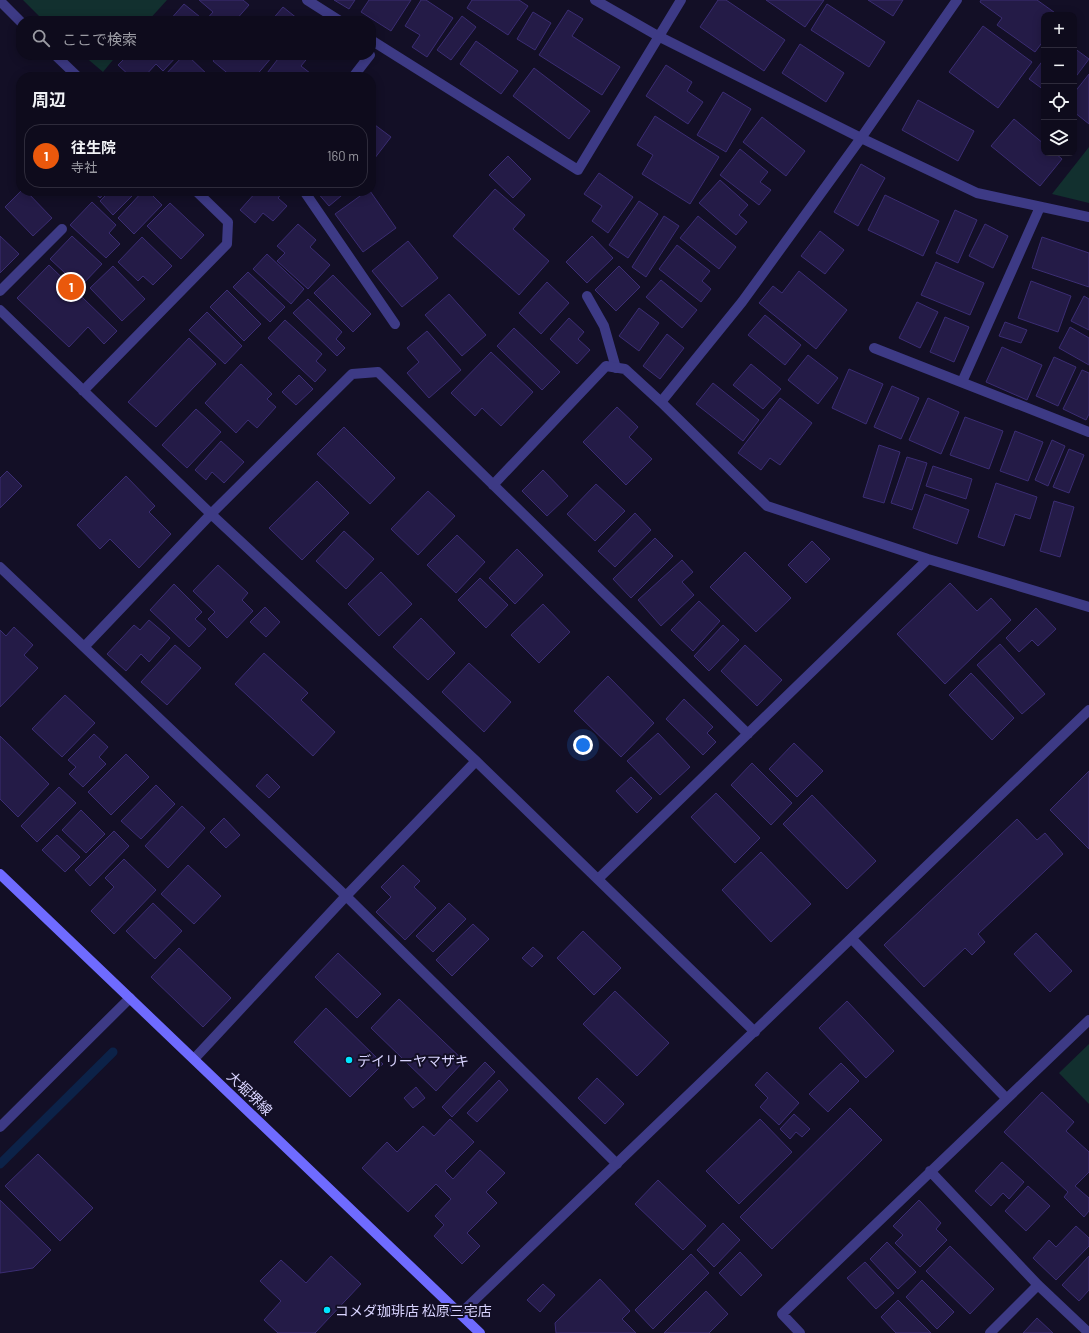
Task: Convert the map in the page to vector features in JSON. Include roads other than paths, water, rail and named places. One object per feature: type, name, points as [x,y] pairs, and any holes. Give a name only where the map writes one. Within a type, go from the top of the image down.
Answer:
[{"type":"main road","name":"大堀堺線","points":[[0,874],[480,1333]]},
{"type":"street","points":[[307,0],[332,16]]},
{"type":"street","points":[[595,0],[658,36],[977,194],[1089,217]]},
{"type":"street","points":[[376,43],[578,170],[681,0]]},
{"type":"street","points":[[661,402],[742,302],[862,138],[957,0]]},
{"type":"street","points":[[0,2],[16,17]]},
{"type":"street","points":[[60,60],[73,72]]},
{"type":"street","points":[[357,72],[366,60]]},
{"type":"street","points":[[83,391],[227,244],[228,222],[201,196]]},
{"type":"street","points":[[307,196],[395,324]]},
{"type":"street","points":[[962,382],[1040,207]]},
{"type":"street","points":[[0,291],[62,229]]},
{"type":"street","points":[[587,296],[604,326],[616,368]]},
{"type":"street","points":[[0,310],[211,514],[476,761],[755,1032]]},
{"type":"street","points":[[874,348],[1089,432]]},
{"type":"street","points":[[493,485],[606,366],[625,369],[661,402],[767,506],[928,559],[1089,607]]},
{"type":"street","points":[[85,646],[211,514],[352,374],[378,372],[748,734]]},
{"type":"street","points":[[598,879],[928,559]]},
{"type":"street","points":[[0,567],[85,646],[346,896],[617,1164]]},
{"type":"street","points":[[460,1314],[1089,710]]},
{"type":"street","points":[[194,1059],[346,896],[476,761]]},
{"type":"street","points":[[852,939],[1006,1098]]},
{"type":"street","points":[[0,1127],[130,998]]},
{"type":"street","points":[[800,1333],[782,1314],[1089,1020]]},
{"type":"street","points":[[930,1171],[1038,1285],[1088,1333]]},
{"type":"street","points":[[990,1333],[1038,1285]]},
{"type":"waterway","points":[[0,1164],[113,1052]]},
{"type":"place","name":"往生院","points":[[71,287]]},
{"type":"place","name":"デイリーヤマザキ","points":[[349,1060]]},
{"type":"place","name":"コメダ珈琲店 松原三宅店","points":[[327,1310]]}]
